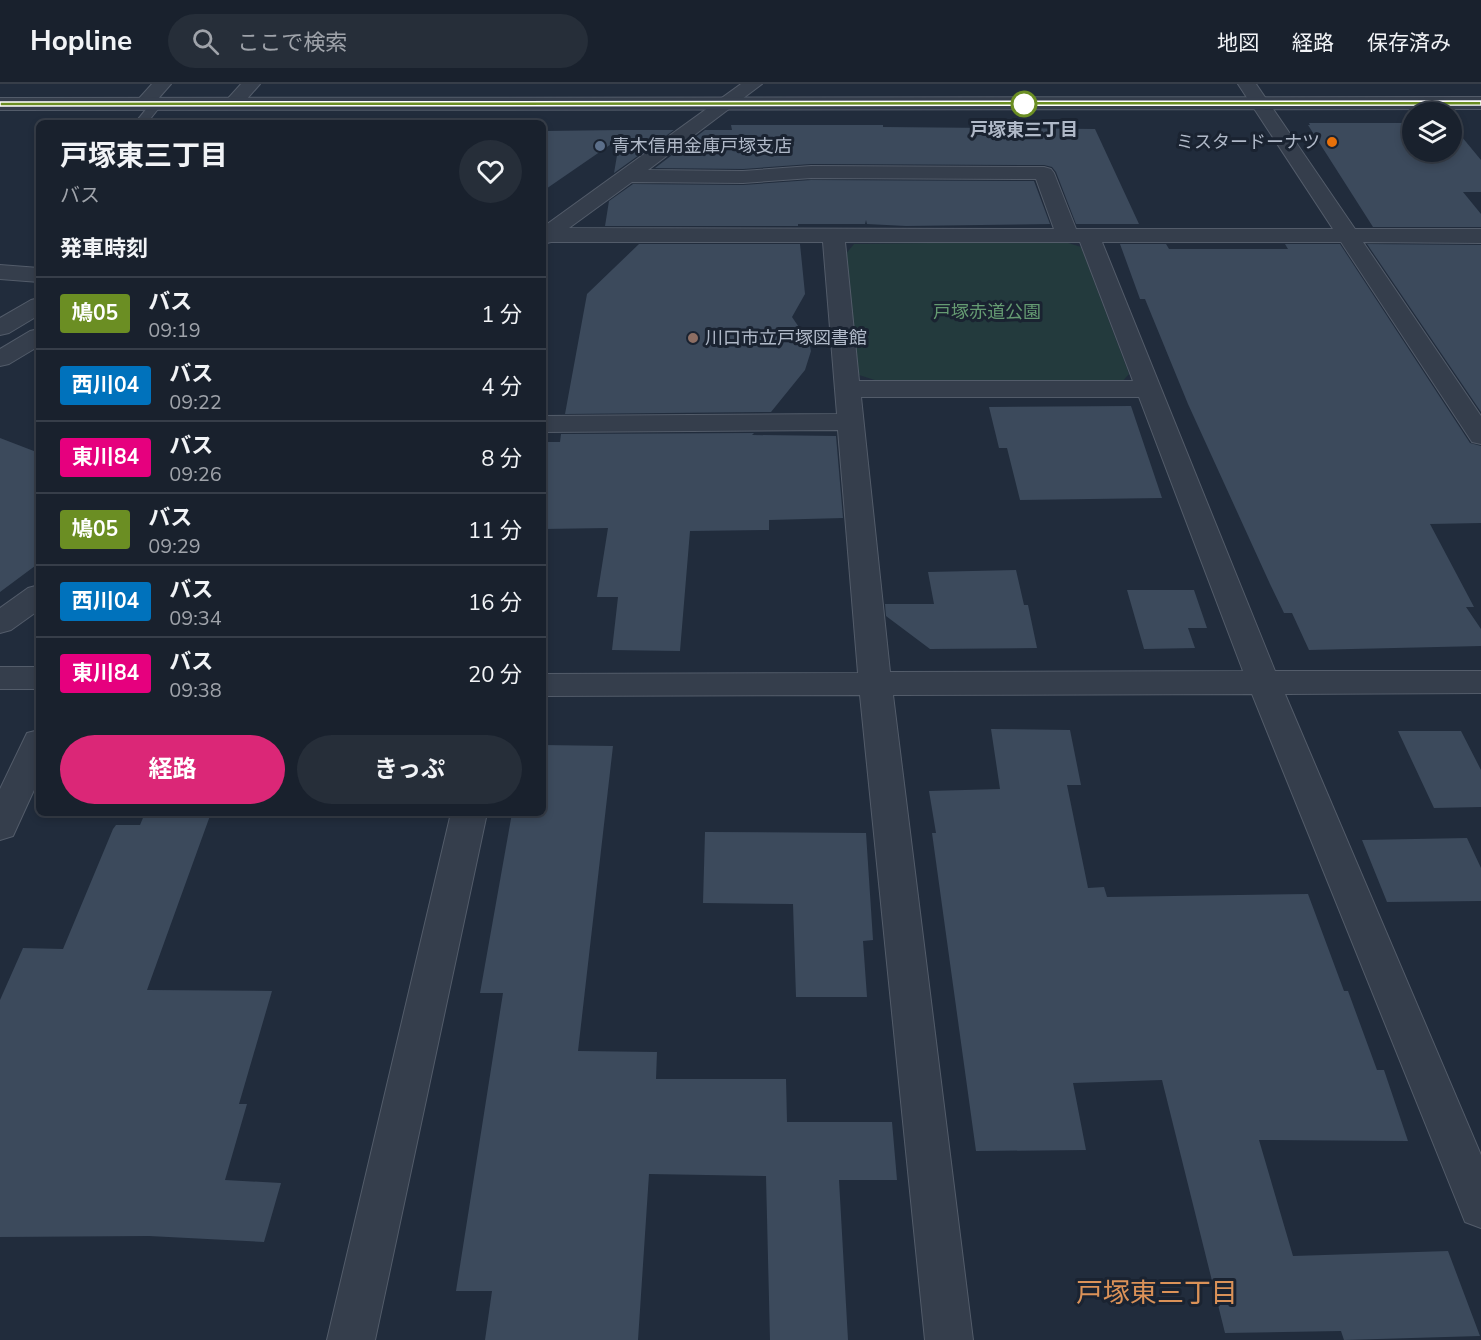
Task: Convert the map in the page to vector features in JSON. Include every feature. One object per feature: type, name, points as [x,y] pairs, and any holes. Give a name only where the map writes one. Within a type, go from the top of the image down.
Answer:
[{"type":"street","points":[[147,110],[162,84]]},
{"type":"street","points":[[232,104],[250,84]]},
{"type":"street","points":[[362,120],[426,84]]},
{"type":"street","points":[[417,120],[479,84]]},
{"type":"street","points":[[546,235],[753,84]]},
{"type":"street","points":[[1247,84],[1481,436]]},
{"type":"street","points":[[0,104],[147,110],[232,104],[392,103],[1481,104]]},
{"type":"street","points":[[626,176],[743,177],[811,172],[1044,173],[1078,235],[1149,389],[1264,682],[1481,1207]]},
{"type":"street","points":[[546,236],[833,234],[1481,236]]},
{"type":"street","points":[[833,234],[875,684],[949,1340]]},
{"type":"street","points":[[0,272],[36,275]]},
{"type":"street","points":[[0,328],[36,307]]},
{"type":"street","points":[[0,359],[36,338]]},
{"type":"street","points":[[847,388],[1149,389]]},
{"type":"street","points":[[546,424],[851,422]]},
{"type":"street","points":[[0,623],[36,597]]},
{"type":"street","points":[[0,678],[36,678]]},
{"type":"street","points":[[546,685],[1481,682]]},
{"type":"street","points":[[0,826],[36,748]]},
{"type":"street","points":[[351,1340],[467,816]]},
{"type":"green space","name":"戸塚赤道公園","points":[[1062,241],[1081,247],[1129,374],[1121,383],[881,382],[859,375],[845,255],[854,244]]},
{"type":"building","points":[[1309,123],[1402,123],[1402,162],[1462,162],[1462,137],[1481,160],[1481,192],[1463,192],[1481,214],[1481,227],[1373,227],[1308,125]]},
{"type":"building","points":[[731,125],[1095,129],[1139,224],[1076,224],[1056,172],[1052,167],[1044,165],[811,164],[743,169],[655,168],[705,130],[732,130]]},
{"type":"building","points":[[674,130],[614,173],[620,138],[546,189],[546,131]]},
{"type":"building","points":[[811,180],[1034,181],[1050,224],[906,226],[867,224],[866,220],[865,224],[798,224],[798,226],[605,226],[609,201],[633,184],[743,185]]},
{"type":"building","name":"川口市立戸塚図書館","points":[[639,244],[800,244],[805,294],[792,317],[809,342],[811,351],[805,370],[771,412],[565,414],[587,294]]},
{"type":"building","points":[[1120,244],[1166,244],[1169,249],[1288,249],[1285,244],[1340,244],[1470,443],[1481,446],[1481,523],[1430,524],[1474,607],[1466,607],[1481,629],[1481,646],[1309,650],[1292,613],[1284,613],[1270,584],[1188,404],[1145,299],[1140,299]]},
{"type":"building","points":[[1367,244],[1481,245],[1481,412]]},
{"type":"building","points":[[1131,406],[1162,498],[1020,500],[1007,448],[999,448],[989,407]]},
{"type":"building","points":[[754,433],[752,435],[836,436],[843,518],[769,520],[769,530],[690,531],[680,651],[612,650],[618,597],[597,597],[608,528],[546,529],[546,442],[560,442],[561,434]]},
{"type":"building","points":[[0,438],[36,452],[36,565],[0,592]]},
{"type":"building","points":[[1016,570],[1024,605],[1028,605],[1037,648],[930,649],[886,616],[885,604],[934,604],[928,572]]},
{"type":"building","points":[[1127,590],[1194,590],[1207,628],[1188,628],[1195,648],[1144,649]]},
{"type":"building","points":[[991,729],[1070,730],[1081,785],[1067,785],[1088,888],[1104,887],[1107,897],[1308,894],[1344,991],[1348,991],[1377,1070],[1384,1070],[1408,1141],[1259,1140],[1293,1256],[1448,1251],[1480,1336],[1344,1340],[1341,1331],[1225,1333],[1162,1080],[1073,1083],[1086,1150],[976,1151],[932,833],[936,833],[929,791],[1000,789]]},
{"type":"building","points":[[1398,731],[1461,731],[1481,770],[1481,807],[1434,808]]},
{"type":"building","points":[[546,745],[613,746],[578,1051],[657,1052],[656,1079],[786,1079],[787,1122],[892,1122],[897,1180],[839,1180],[848,1340],[770,1340],[766,1176],[649,1174],[638,1340],[485,1340],[492,1291],[456,1291],[503,993],[480,993],[511,816],[546,816]]},
{"type":"building","points":[[144,816],[210,816],[147,990],[272,991],[239,1104],[247,1104],[225,1180],[281,1183],[264,1242],[149,1236],[0,1237],[0,1000],[23,948],[63,949],[116,825],[140,825]]},
{"type":"building","points":[[705,832],[866,833],[873,940],[863,941],[867,997],[796,997],[793,904],[703,903]]},
{"type":"building","points":[[1467,838],[1481,868],[1481,901],[1387,902],[1362,840]]},
{"type":"bus line","name":"鳩05","points":[[0,104],[1481,104]]},
{"type":"place","name":"戸塚東三丁目","points":[[1024,104]]},
{"type":"place","name":"ミスタードーナツ","points":[[1332,142]]},
{"type":"place","name":"青木信用金庫戸塚支店","points":[[600,146]]},
{"type":"place","name":"川口市立戸塚図書館","points":[[693,338]]},
{"type":"district","name":"戸塚東三丁目","points":[[1157,1293]]}]
